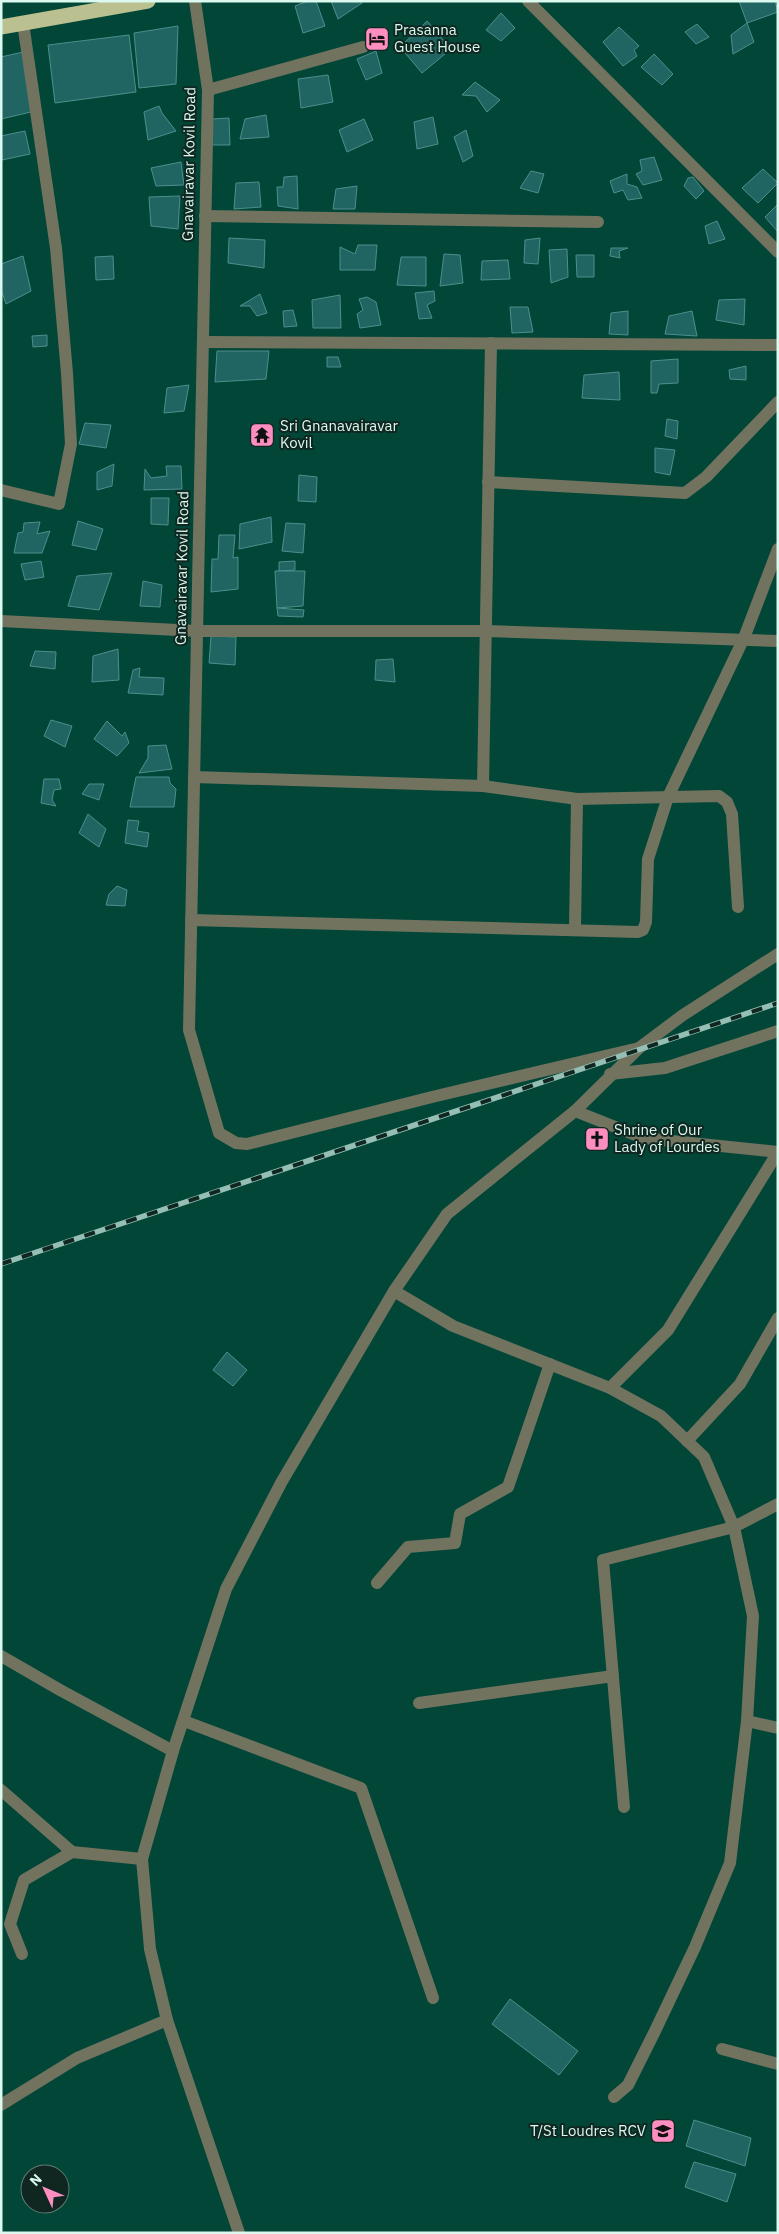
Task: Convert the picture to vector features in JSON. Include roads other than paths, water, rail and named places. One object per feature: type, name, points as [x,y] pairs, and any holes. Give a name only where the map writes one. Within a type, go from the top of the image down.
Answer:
[{"type":"highway","points":[[1,27],[23,23],[84,6],[148,1]]},
{"type":"street","name":"Gnavairavar Kovil Road","points":[[195,1],[208,90],[189,1030],[219,1133],[236,1143],[247,1144],[432,1097],[639,1048]]},
{"type":"street","points":[[528,1],[778,252]]},
{"type":"street","points":[[1,490],[59,504],[71,444],[56,248],[23,23]]},
{"type":"street","points":[[208,90],[363,47]]},
{"type":"street","points":[[205,216],[598,222]]},
{"type":"street","points":[[203,342],[778,345]]},
{"type":"street","points":[[483,786],[491,343]]},
{"type":"street","points":[[488,482],[685,493],[706,478],[778,402]]},
{"type":"street","points":[[191,920],[638,932],[643,930],[646,922],[648,859],[668,796],[744,638],[778,549]]},
{"type":"street","points":[[1,621],[197,631],[486,631],[744,638],[778,641]]},
{"type":"street","points":[[194,776],[483,786],[577,798],[719,796],[727,802],[732,814],[738,907]]},
{"type":"street","points":[[575,929],[577,798]]},
{"type":"street","points":[[239,2233],[167,2020],[150,1949],[142,1859],[173,1751],[226,1589],[282,1483],[394,1291],[447,1214],[575,1111],[610,1074],[639,1048],[683,1015],[778,954]]},
{"type":"street","points":[[610,1074],[664,1068],[778,1031]]},
{"type":"street","points":[[575,1111],[643,1138],[778,1152],[668,1330],[610,1388]]},
{"type":"street","points":[[394,1291],[453,1326],[610,1388],[661,1416],[704,1457],[734,1527],[752,1616],[747,1721],[730,1863],[695,1947],[655,2031],[628,2085],[614,2097]]},
{"type":"street","points":[[687,1440],[740,1384],[778,1318]]},
{"type":"street","points":[[377,1583],[408,1547],[455,1543],[460,1514],[508,1487],[550,1364]]},
{"type":"street","points":[[624,1807],[603,1560],[734,1527],[778,1504]]},
{"type":"street","points":[[1,1656],[173,1751]]},
{"type":"street","points":[[419,1703],[613,1676]]},
{"type":"street","points":[[184,1721],[361,1788],[433,1998]]},
{"type":"street","points":[[747,1721],[778,1728]]},
{"type":"street","points":[[1,1790],[72,1852],[142,1859]]},
{"type":"street","points":[[22,1954],[10,1924],[24,1880],[72,1852]]},
{"type":"street","points":[[1,2104],[77,2058],[167,2020]]},
{"type":"street","points":[[722,2049],[778,2064]]},
{"type":"railway","points":[[1,1264],[778,1003]]},
{"type":"place","name":"Prasanna Guest House","points":[[377,39]]},
{"type":"place","name":"Sri Gnanavairavar Kovil","points":[[262,435]]},
{"type":"place","name":"Shrine of Our Lady of Lourdes","points":[[597,1139]]},
{"type":"place","name":"T/St Loudres RCV","points":[[663,2131]]}]
